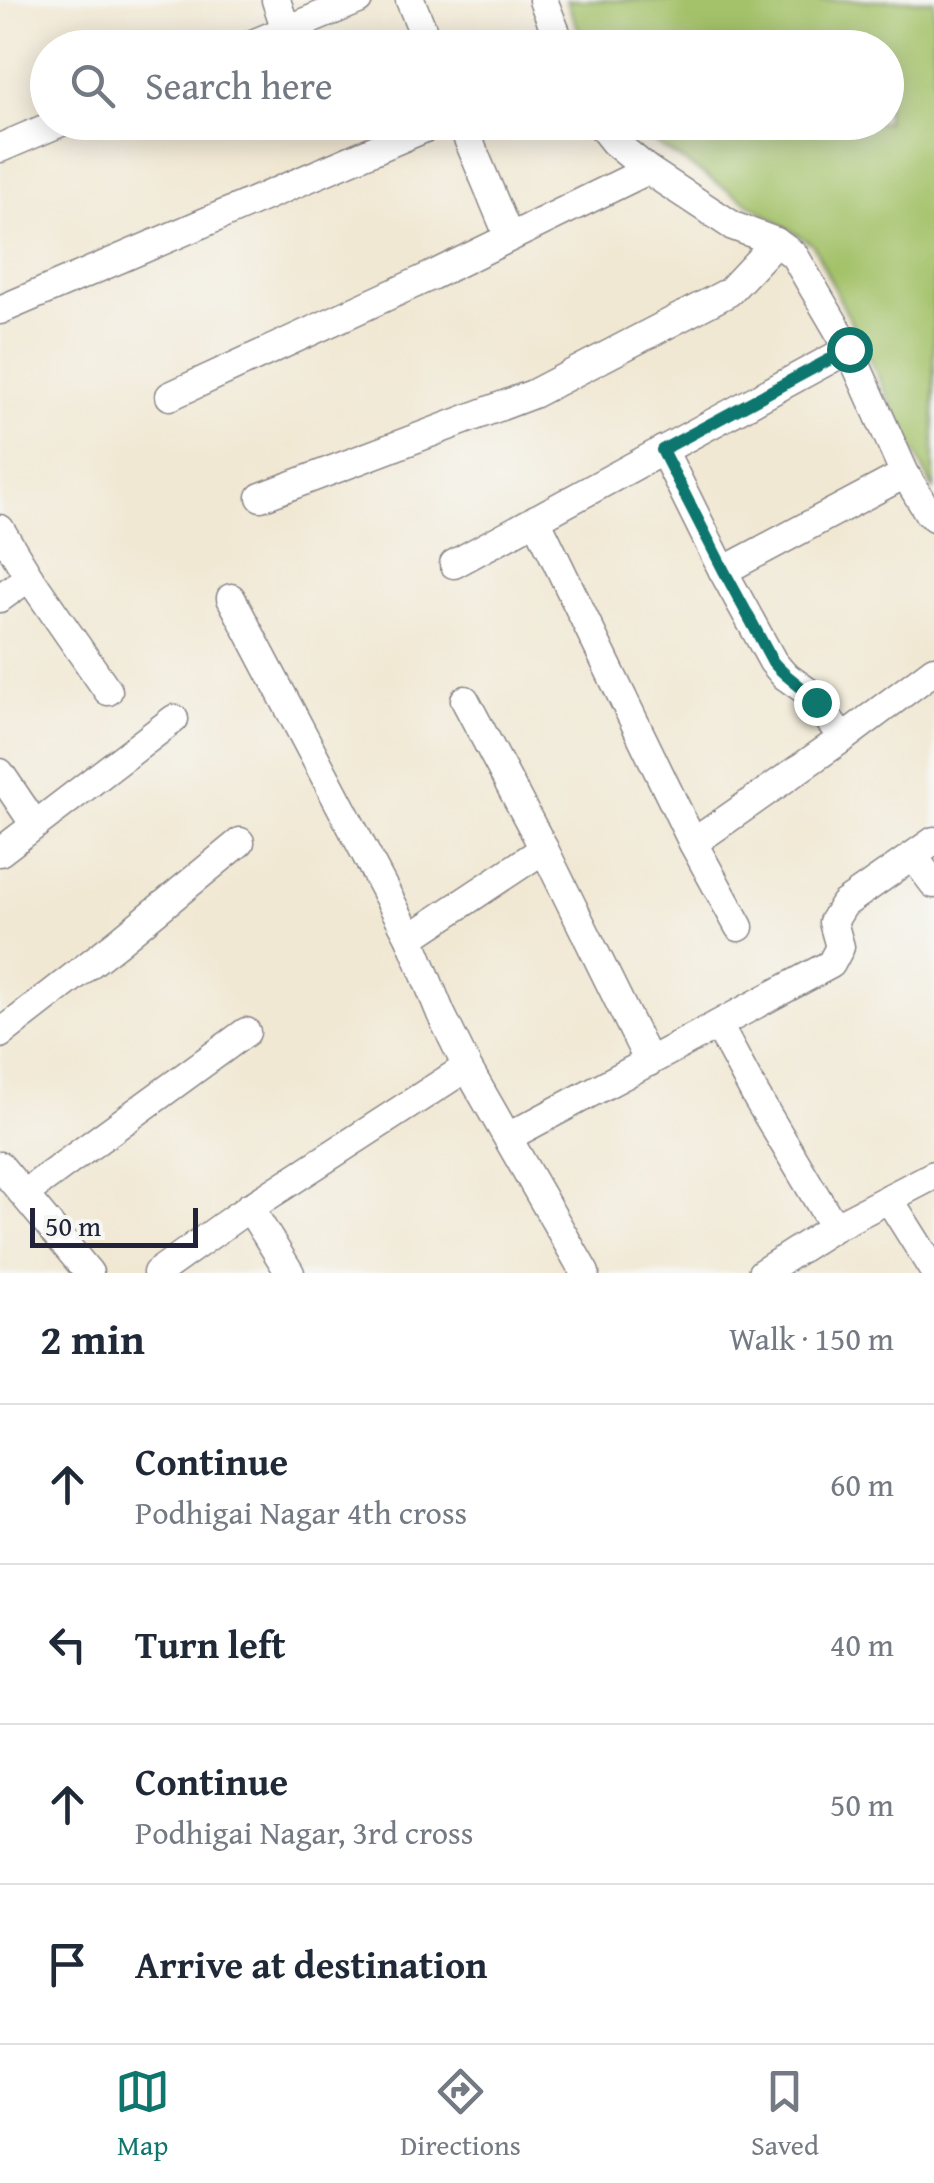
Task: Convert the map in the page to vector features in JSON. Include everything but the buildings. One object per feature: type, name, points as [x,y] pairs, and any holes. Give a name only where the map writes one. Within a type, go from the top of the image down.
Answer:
[{"type":"street","points":[[276,0],[286,30],[358,0]]},
{"type":"street","points":[[410,0],[422,30]]},
{"type":"street","points":[[543,0],[555,30]]},
{"type":"street","points":[[0,148],[30,135]]},
{"type":"street","points":[[0,310],[396,140]]},
{"type":"street","points":[[469,140],[509,237]]},
{"type":"street","points":[[612,140],[648,170],[734,226],[776,242],[794,255],[849,349],[905,474],[934,516]]},
{"type":"street","points":[[170,396],[431,276],[648,170]]},
{"type":"street","points":[[261,497],[533,394],[729,292],[776,242]]},
{"type":"street","points":[[454,564],[849,349]]},
{"type":"street","points":[[662,450],[773,662],[808,692],[843,738]]},
{"type":"street","points":[[724,571],[905,474]]},
{"type":"street","points":[[536,519],[693,843],[739,927]]},
{"type":"street","points":[[0,529],[108,691]]},
{"type":"street","points":[[0,598],[29,577]]},
{"type":"street","points":[[230,598],[410,938],[467,1067],[585,1273]]},
{"type":"street","points":[[693,843],[934,670]]},
{"type":"street","points":[[465,700],[649,1062]]},
{"type":"street","points":[[0,852],[174,719]]},
{"type":"street","points":[[0,773],[35,825]]},
{"type":"street","points":[[0,1034],[118,944],[240,842]]},
{"type":"street","points":[[508,1137],[830,964],[840,947],[833,922],[844,904],[924,848],[934,884]]},
{"type":"street","points":[[410,938],[544,849]]},
{"type":"street","points":[[718,1026],[834,1227]]},
{"type":"street","points":[[24,1194],[246,1032]]},
{"type":"street","points":[[157,1273],[249,1207],[467,1067]]},
{"type":"street","points":[[0,1166],[89,1273]]},
{"type":"street","points":[[762,1273],[834,1227],[934,1175]]},
{"type":"street","points":[[889,1198],[934,1272]]},
{"type":"street","points":[[249,1207],[290,1273]]},
{"type":"green space","points":[[566,0],[934,0],[934,491],[813,245],[650,140],[904,140],[904,30],[579,30]]},
{"type":"route","points":[[816,702],[773,662],[662,450],[849,349]]}]
